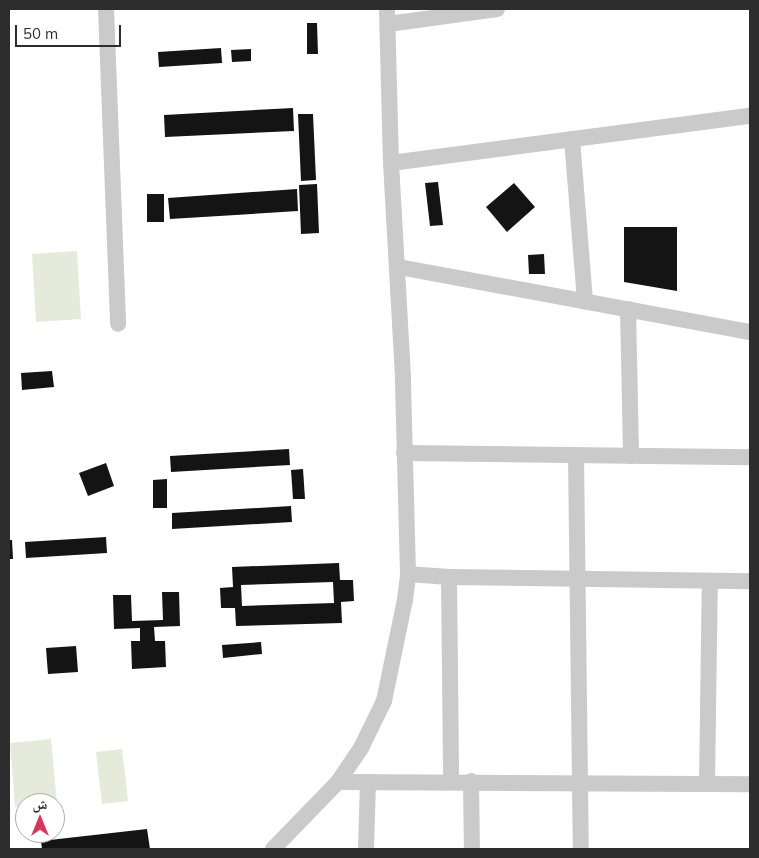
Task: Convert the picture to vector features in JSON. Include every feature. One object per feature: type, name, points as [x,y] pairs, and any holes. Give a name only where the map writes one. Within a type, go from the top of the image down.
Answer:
[{"type":"street","points":[[106,9],[118,324]]},
{"type":"street","points":[[273,849],[338,782],[361,748],[384,701],[408,574],[399,267],[391,163],[388,16],[497,9]]},
{"type":"street","points":[[391,163],[750,116]]},
{"type":"street","points":[[572,140],[585,301]]},
{"type":"street","points":[[399,267],[750,332]]},
{"type":"street","points":[[628,309],[631,456]]},
{"type":"street","points":[[404,453],[750,457]]},
{"type":"street","points":[[576,456],[581,849]]},
{"type":"street","points":[[408,574],[449,577],[578,580],[750,581]]},
{"type":"street","points":[[449,577],[451,781]]},
{"type":"street","points":[[707,784],[710,581]]},
{"type":"street","points":[[338,782],[471,781],[750,784]]},
{"type":"street","points":[[471,781],[472,849]]},
{"type":"street","points":[[366,849],[368,782]]},
{"type":"shaded area","points":[[77,251],[81,319],[36,322],[32,254]]},
{"type":"shaded area","points":[[51,739],[56,793],[15,793],[15,807],[10,743]]},
{"type":"shaded area","points":[[122,749],[128,801],[102,804],[96,752]]},
{"type":"building","points":[[307,23],[317,23],[318,54],[307,54]]},
{"type":"building","points":[[221,48],[222,63],[159,67],[158,52]]},
{"type":"building","points":[[251,49],[251,61],[232,62],[231,50]]},
{"type":"building","points":[[293,108],[294,131],[165,137],[164,115]]},
{"type":"building","points":[[298,114],[313,114],[316,180],[301,181]]},
{"type":"building","points":[[438,182],[443,225],[430,226],[425,183]]},
{"type":"building","points":[[514,183],[535,207],[507,232],[486,207]]},
{"type":"building","points":[[317,184],[319,233],[301,234],[299,185]]},
{"type":"building","points":[[297,189],[298,211],[170,219],[168,198]]},
{"type":"building","points":[[147,194],[164,194],[164,222],[147,222]]},
{"type":"building","points":[[624,227],[677,227],[677,291],[624,282]]},
{"type":"building","points":[[544,254],[545,274],[529,274],[528,255]]},
{"type":"building","points":[[52,371],[54,387],[22,390],[21,373]]},
{"type":"building","points":[[289,449],[290,465],[171,472],[170,456]]},
{"type":"building","points":[[106,463],[114,486],[88,496],[79,473]]},
{"type":"building","points":[[303,469],[305,499],[293,499],[291,470]]},
{"type":"building","points":[[167,479],[167,508],[153,508],[153,480]]},
{"type":"building","points":[[291,506],[292,522],[172,529],[172,513]]},
{"type":"building","points":[[106,537],[107,553],[26,558],[25,542]]},
{"type":"building","points":[[9,540],[12,540],[13,559],[9,559]]},
{"type":"building","points":[[339,563],[340,580],[353,580],[354,601],[341,602],[342,623],[236,626],[235,608],[221,608],[220,588],[233,587],[232,567]],"holes":[[[333,582],[334,603],[242,606],[241,585]]]},
{"type":"building","points":[[162,592],[179,592],[180,626],[154,627],[155,641],[165,641],[166,667],[132,669],[131,641],[140,641],[140,628],[114,629],[113,595],[131,595],[132,621],[163,620]]},
{"type":"building","points":[[261,642],[262,654],[223,658],[222,645]]},
{"type":"building","points":[[76,646],[78,672],[48,674],[46,648]]},
{"type":"building","points":[[147,829],[150,849],[42,849],[41,843],[65,843],[65,838]]}]
